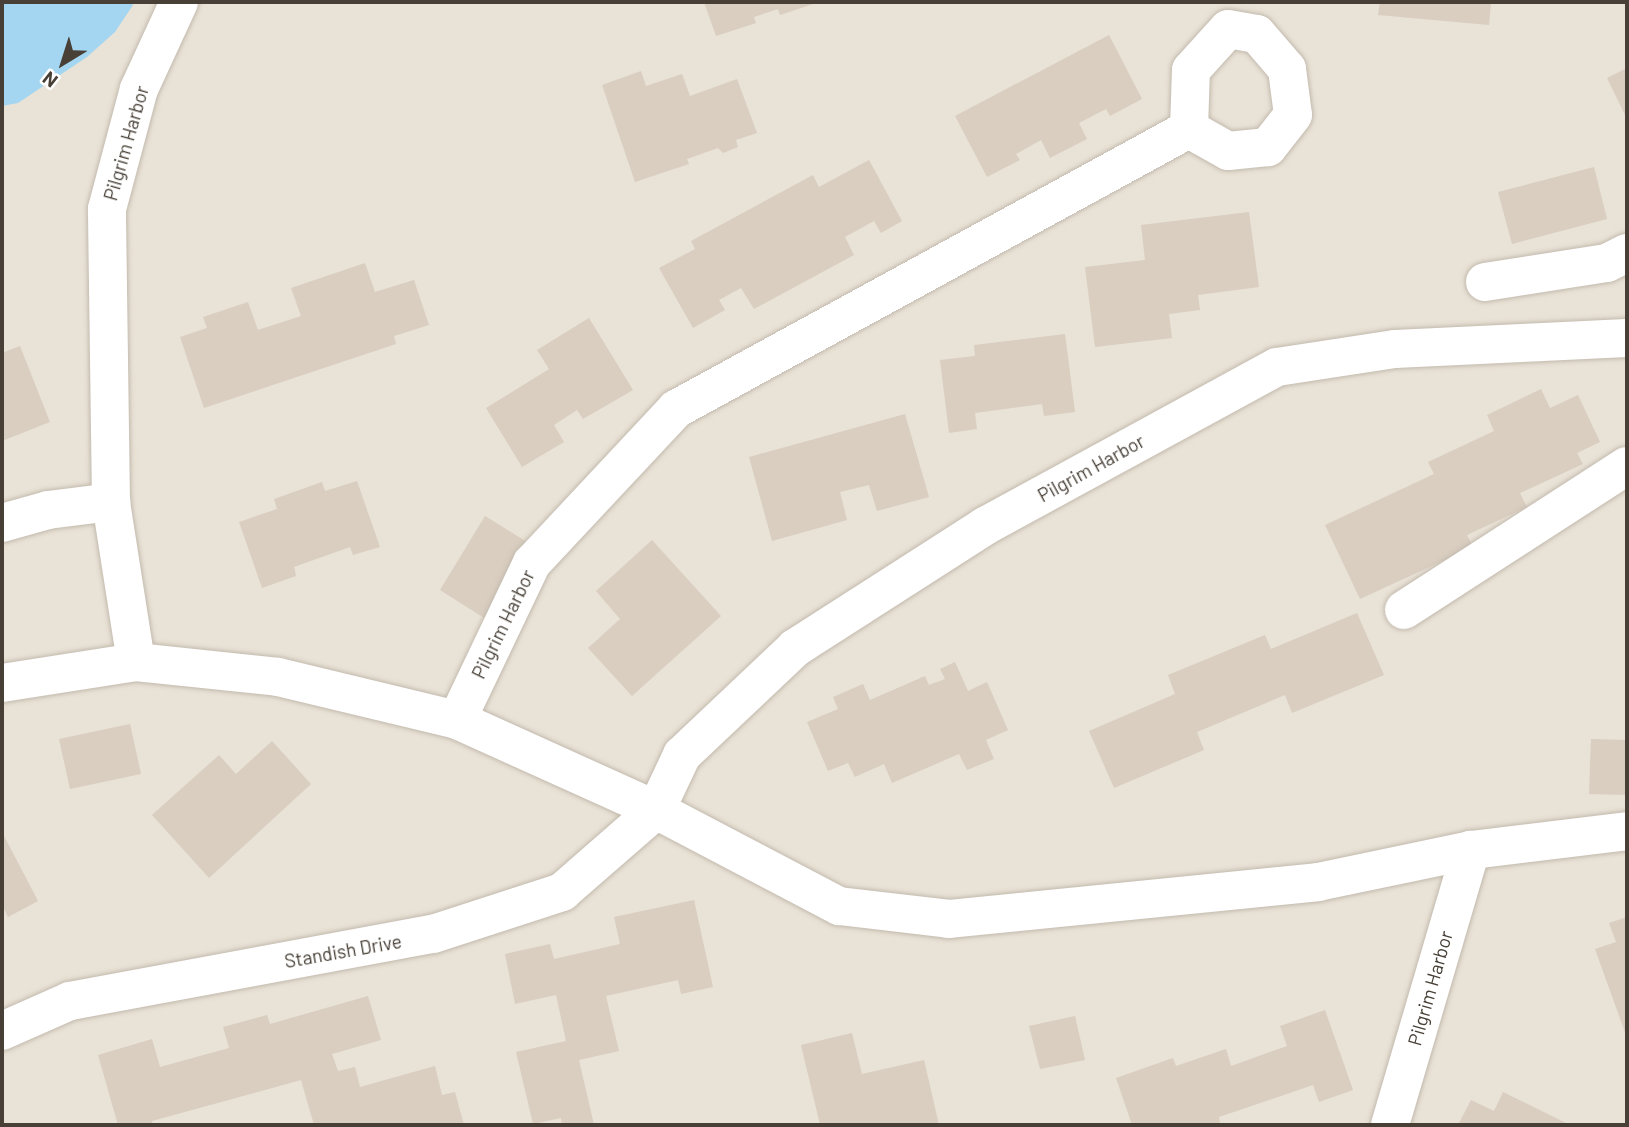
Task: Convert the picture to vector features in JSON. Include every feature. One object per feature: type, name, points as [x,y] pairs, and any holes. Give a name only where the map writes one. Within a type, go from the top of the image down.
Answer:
[{"type":"street","name":"Pilgrim Harbor","points":[[136,662],[111,502],[107,209],[139,89],[179,2]]},
{"type":"street","name":"Pilgrim Harbor","points":[[457,720],[532,563],[676,409],[1189,130]]},
{"type":"street","points":[[1485,282],[1607,263],[1627,253]]},
{"type":"street","name":"Pilgrim Harbor","points":[[656,810],[682,755],[795,648],[985,526],[1277,367],[1395,349],[1627,338]]},
{"type":"street","points":[[1404,610],[1627,467]]},
{"type":"street","points":[[2,523],[48,510],[111,502]]},
{"type":"street","points":[[2,683],[136,662],[278,677],[457,720],[656,810],[839,906],[949,919],[1318,882],[1471,850],[1627,831]]},
{"type":"street","name":"Standish Drive","points":[[2,1031],[70,1001],[433,934],[562,892],[656,810]]},
{"type":"street","name":"Pilgrim Harbor","points":[[1390,1125],[1471,850]]},
{"type":"shaded area","points":[[2,2],[1627,2],[1627,1125],[2,1125]]},
{"type":"water","points":[[2,2],[130,2],[133,5],[115,32],[87,57],[18,103],[2,106]]},
{"type":"building","points":[[704,2],[819,2],[780,15],[778,9],[754,17],[756,23],[716,36]]},
{"type":"building","points":[[1380,2],[1491,2],[1489,25],[1378,15]]},
{"type":"building","points":[[1109,35],[1142,99],[1110,116],[1106,109],[1079,123],[1087,139],[1050,158],[1041,140],[1016,154],[1020,160],[987,177],[955,116]]},
{"type":"building","points":[[1627,68],[1627,119],[1607,78]]},
{"type":"building","points":[[641,71],[646,86],[682,74],[690,96],[737,79],[757,133],[736,140],[738,147],[723,153],[718,148],[687,159],[689,164],[635,182],[602,85]]},
{"type":"building","points":[[869,160],[902,221],[881,233],[874,221],[845,237],[854,255],[754,309],[741,288],[719,300],[725,310],[693,328],[659,268],[695,249],[691,241],[813,175],[819,187]]},
{"type":"building","points":[[1594,167],[1607,219],[1512,244],[1498,192]]},
{"type":"building","points":[[1249,212],[1259,287],[1198,295],[1200,310],[1169,314],[1172,338],[1095,347],[1085,267],[1145,260],[1141,225]]},
{"type":"building","points":[[365,263],[375,292],[414,280],[429,325],[394,336],[396,344],[204,408],[180,337],[207,328],[203,317],[248,302],[258,330],[301,316],[291,288]]},
{"type":"building","points":[[589,318],[633,390],[583,419],[577,410],[554,425],[564,442],[522,467],[486,408],[549,369],[537,350]]},
{"type":"building","points":[[1065,334],[1075,412],[1044,416],[1042,404],[975,413],[977,429],[949,433],[940,360],[975,356],[974,345]]},
{"type":"building","points":[[20,346],[50,422],[2,441],[2,353]]},
{"type":"building","points":[[1541,389],[1550,408],[1578,395],[1600,442],[1577,453],[1583,464],[1520,493],[1527,507],[1467,535],[1473,547],[1360,599],[1325,525],[1434,474],[1428,462],[1494,431],[1487,415]]},
{"type":"building","points":[[905,414],[929,497],[877,511],[869,485],[840,492],[847,520],[772,541],[749,457]]},
{"type":"building","points":[[357,481],[380,547],[353,555],[350,547],[294,567],[296,576],[262,588],[239,522],[277,509],[274,499],[322,482],[325,491]]},
{"type":"building","points":[[485,516],[535,547],[489,621],[440,590]]},
{"type":"building","points":[[652,540],[721,616],[632,696],[588,648],[620,619],[596,591]]},
{"type":"building","points":[[1357,613],[1384,675],[1292,713],[1285,695],[1197,732],[1204,750],[1114,788],[1089,731],[1175,694],[1168,675],[1265,635],[1271,649]]},
{"type":"building","points":[[955,662],[968,691],[987,682],[1008,730],[986,740],[994,759],[967,770],[959,754],[892,783],[884,764],[855,777],[848,763],[828,771],[807,722],[838,709],[833,697],[863,684],[870,700],[925,676],[929,685],[945,679],[940,669]]},
{"type":"building","points":[[130,724],[141,774],[70,789],[59,739]]},
{"type":"building","points":[[1591,739],[1627,740],[1627,795],[1589,794]]},
{"type":"building","points":[[272,741],[311,784],[209,878],[152,815],[219,755],[236,774]]},
{"type":"building","points":[[2,832],[38,901],[8,917],[2,905]]},
{"type":"building","points":[[694,900],[713,987],[681,994],[678,980],[606,996],[619,1051],[579,1060],[594,1125],[562,1125],[561,1118],[533,1124],[516,1052],[566,1041],[556,995],[515,1004],[505,954],[550,944],[554,959],[620,944],[614,917]]},
{"type":"building","points":[[1627,917],[1627,1038],[1595,949],[1616,942],[1609,923]]},
{"type":"building","points":[[368,996],[381,1040],[332,1054],[338,1071],[355,1067],[360,1087],[435,1066],[442,1095],[455,1092],[464,1125],[314,1125],[301,1080],[152,1121],[153,1125],[118,1125],[98,1055],[152,1039],[160,1067],[229,1048],[223,1027],[267,1015],[270,1024]]},
{"type":"building","points":[[1325,1010],[1353,1090],[1319,1102],[1313,1085],[1219,1117],[1220,1123],[1212,1125],[1132,1125],[1116,1078],[1173,1058],[1176,1066],[1226,1049],[1231,1066],[1287,1046],[1280,1026]]},
{"type":"building","points":[[1075,1016],[1085,1060],[1040,1069],[1029,1026]]},
{"type":"building","points":[[852,1033],[862,1074],[924,1060],[939,1125],[820,1125],[801,1045]]},
{"type":"building","points":[[1503,1092],[1570,1125],[1458,1125],[1471,1100],[1494,1111]]}]
